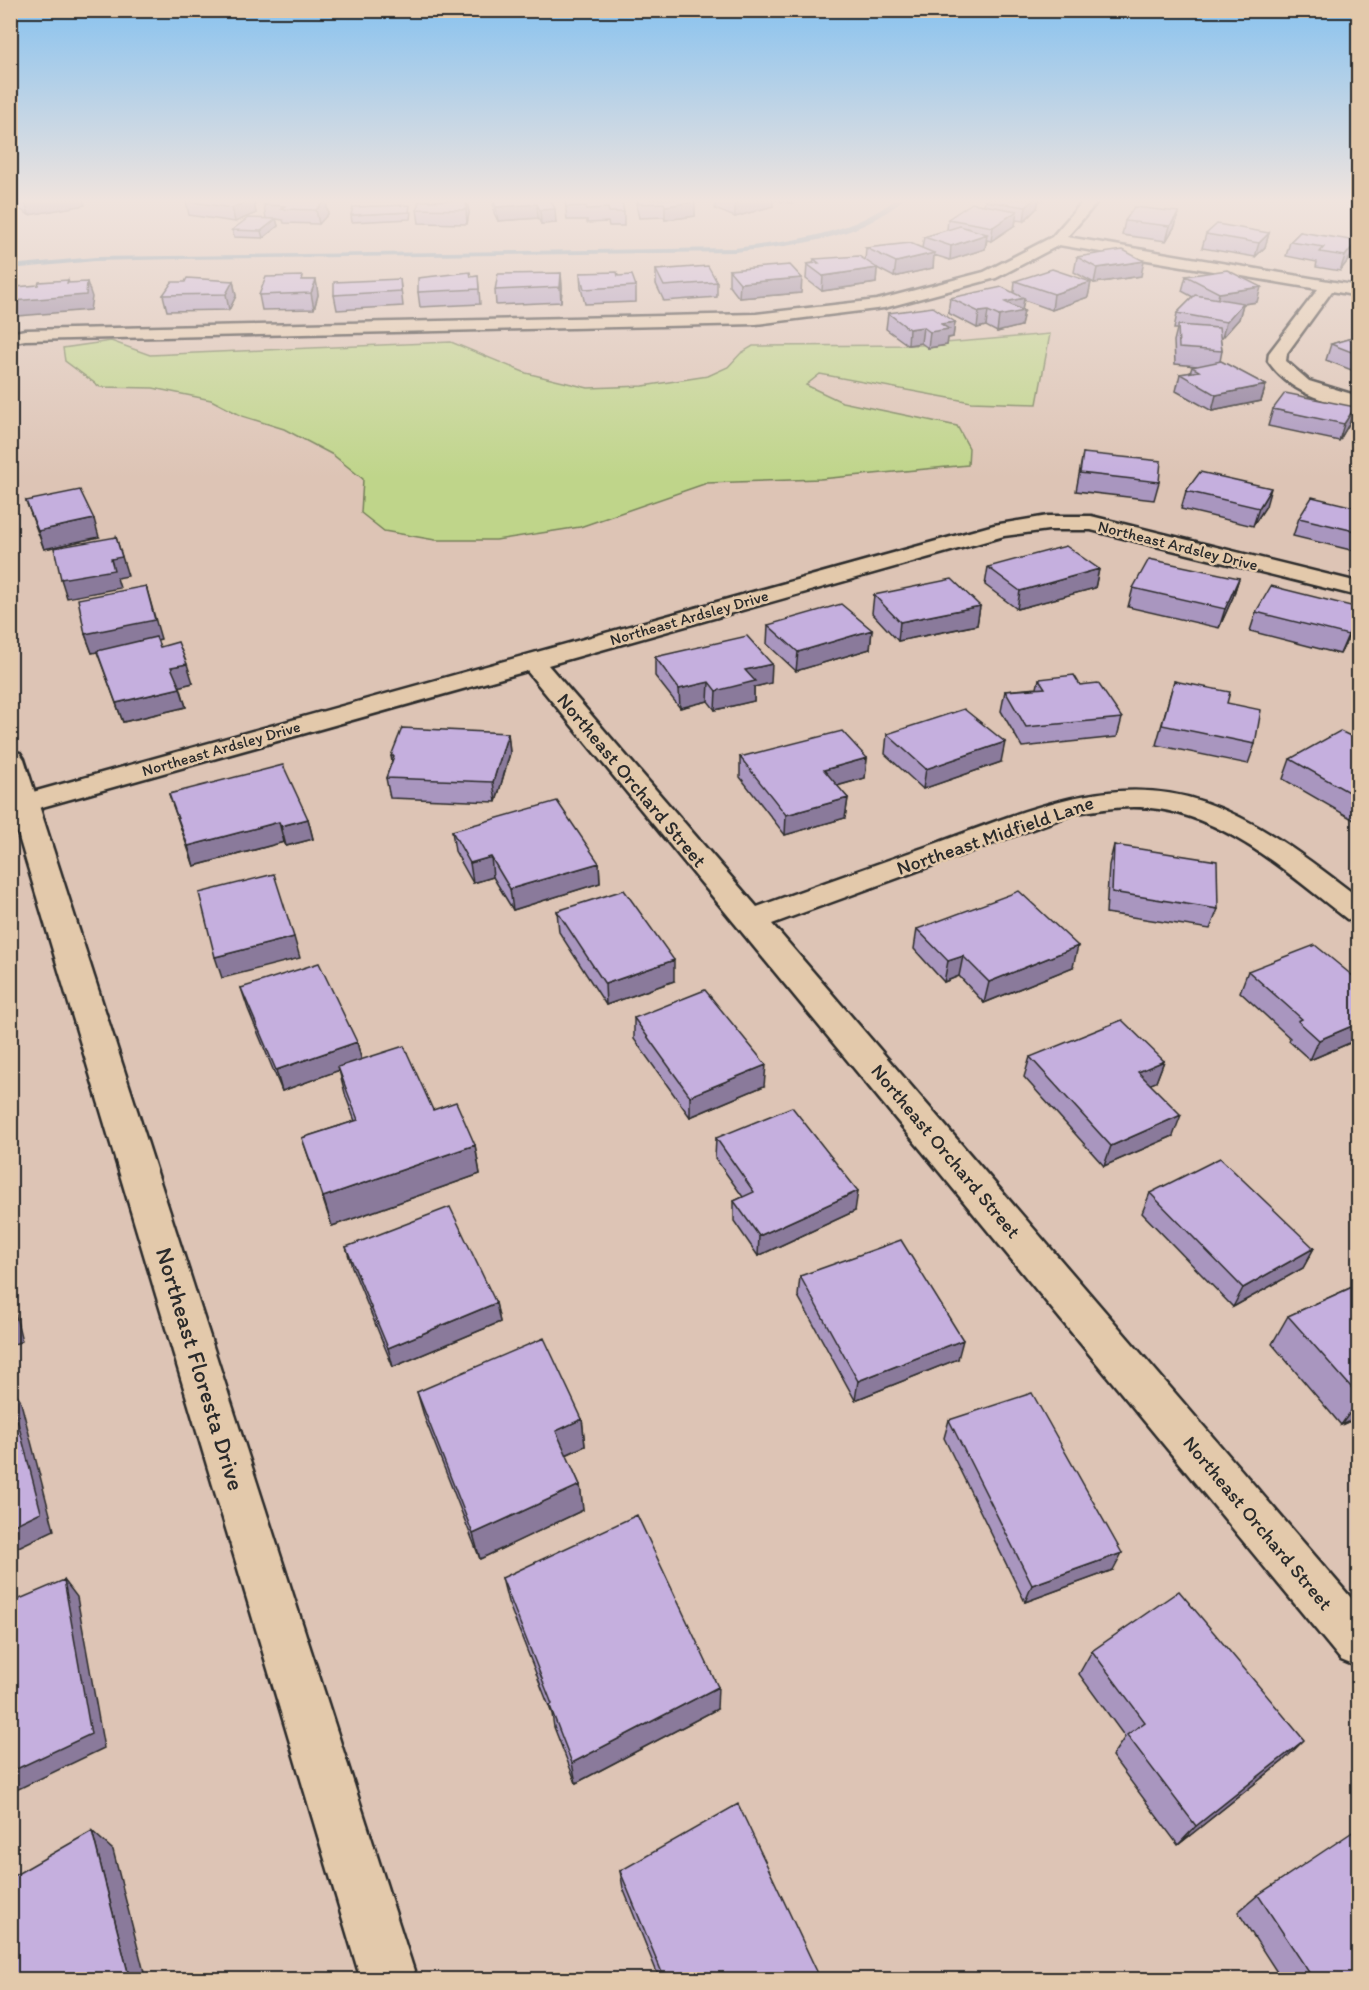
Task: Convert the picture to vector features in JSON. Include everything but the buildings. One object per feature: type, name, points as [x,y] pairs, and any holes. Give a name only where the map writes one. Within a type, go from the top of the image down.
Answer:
[{"type":"street","points":[[10,338],[25,335],[756,319],[889,302],[927,292]]},
{"type":"street","points":[[1324,292],[1278,353],[1277,362],[1299,384],[1359,402]]},
{"type":"street","name":"Northeast Ardsley Drive","points":[[25,802],[1002,530],[1048,523],[1091,523],[1359,589]]},
{"type":"street","name":"Northeast Orchard Street","points":[[532,661],[1359,1642]]},
{"type":"street","name":"Northeast Floresta Drive","points":[[10,759],[388,1980]]},
{"type":"street","name":"Northeast Midfield Lane","points":[[751,920],[1071,805],[1099,798],[1128,797],[1184,803],[1222,817],[1247,830],[1359,912]]},
{"type":"green space","points":[[1050,334],[1037,404],[971,402],[820,374],[806,385],[842,402],[957,426],[969,448],[968,465],[820,479],[707,483],[580,527],[496,540],[435,540],[384,531],[361,513],[363,479],[333,455],[284,429],[242,416],[211,400],[153,388],[100,387],[65,361],[63,348],[111,341],[150,355],[451,342],[526,373],[588,388],[643,386],[708,376],[728,367],[741,353],[753,346],[921,345]]}]
